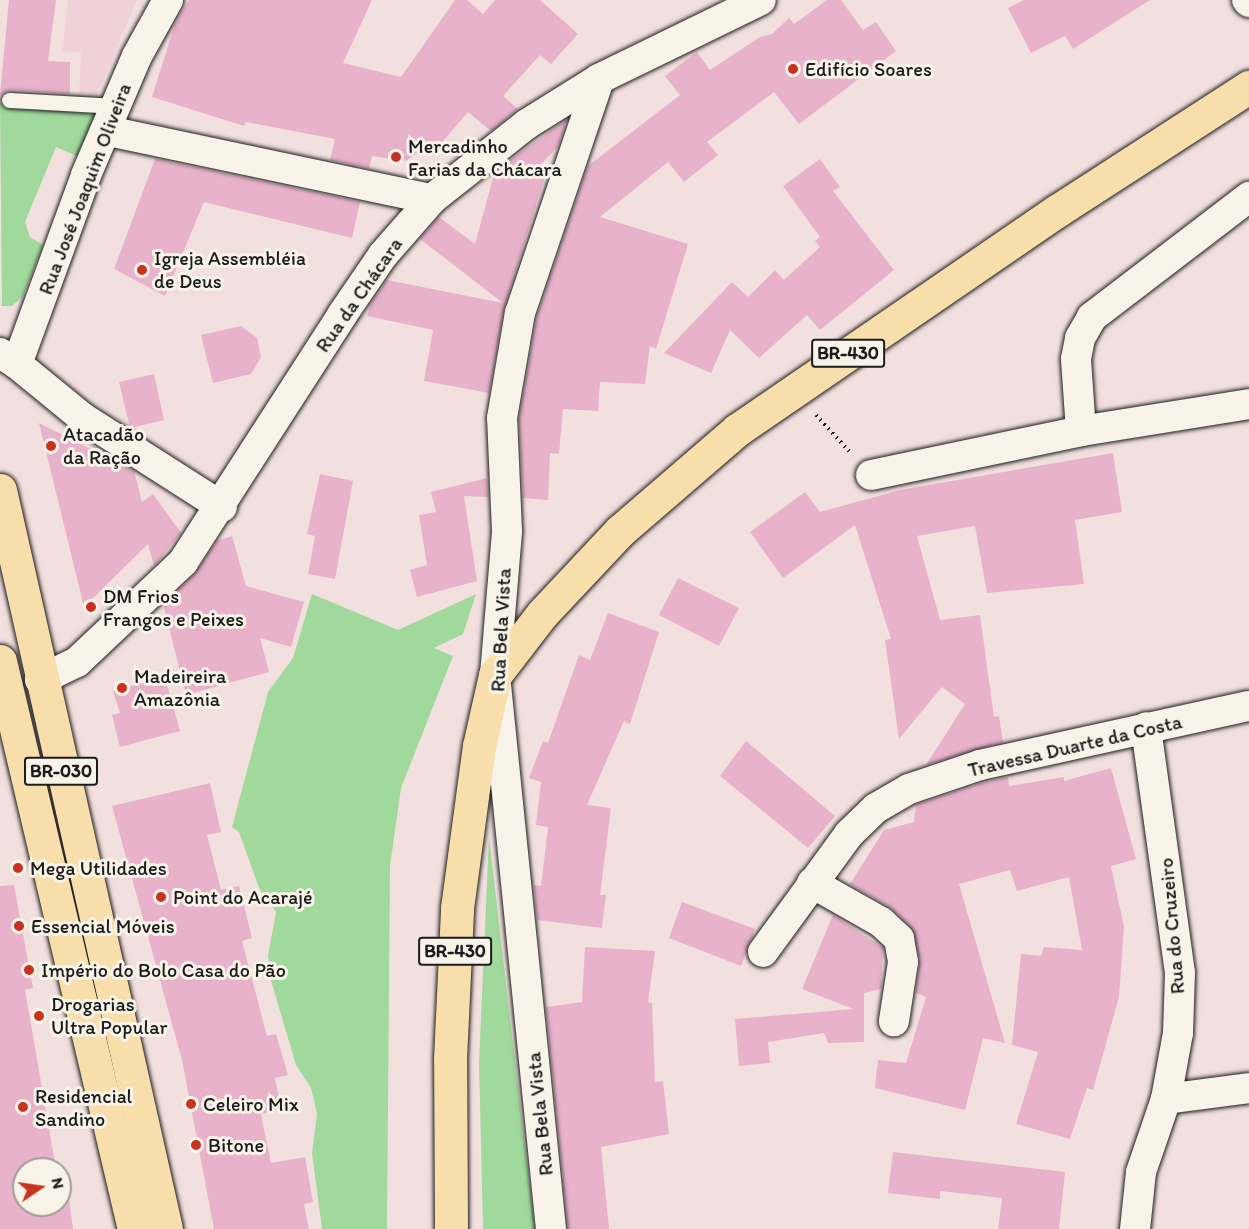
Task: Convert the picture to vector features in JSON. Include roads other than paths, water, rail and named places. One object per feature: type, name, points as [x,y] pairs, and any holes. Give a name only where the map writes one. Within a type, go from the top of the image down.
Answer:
[{"type":"main road","name":"BR-430","points":[[451,1229],[450,1059],[457,908],[479,746],[495,675],[542,614],[620,531],[690,468],[793,390],[1249,87]]},
{"type":"main road","name":"BR-030","points":[[0,490],[40,680],[166,1229]]},
{"type":"main road","name":"BR-030","points":[[0,660],[134,1229]]},
{"type":"street","name":"Rua José Joaquim Oliveira","points":[[8,358],[86,175],[113,118],[137,56],[168,0]]},
{"type":"street","name":"Rua da Chácara","points":[[40,680],[77,662],[183,562],[222,507],[342,315],[383,255],[432,199],[527,124],[599,79],[757,1]]},
{"type":"street","name":"Rua Bela Vista","points":[[551,1229],[495,675],[507,531],[502,418],[520,313],[599,79]]},
{"type":"street","points":[[113,118],[432,199]]},
{"type":"street","points":[[1081,431],[1076,359],[1080,338],[1092,317],[1249,197]]},
{"type":"street","points":[[8,358],[82,418],[222,507]]},
{"type":"street","points":[[871,475],[1081,431],[1249,404]]},
{"type":"street","name":"Travessa Duarte da Costa","points":[[763,952],[812,883],[856,827],[876,808],[909,789],[980,765],[1249,706]]},
{"type":"street","name":"Rua do Cruzeiro","points":[[1135,1229],[1141,1172],[1166,1099],[1178,1033],[1180,973],[1146,728]]},
{"type":"street","points":[[812,883],[881,922],[899,939],[903,962],[894,1021]]},
{"type":"street","points":[[1166,1099],[1249,1088]]},
{"type":"lane","points":[[9,100],[113,118]]},
{"type":"place","name":"Edifício Soares","points":[[793,69]]},
{"type":"place","name":"Mercadinho Farias da Chácara","points":[[396,157]]},
{"type":"place","name":"Igreja Assembléia de Deus","points":[[142,270]]},
{"type":"place","name":"Atacadão da Ração","points":[[51,446]]},
{"type":"place","name":"DM Frios Frangos e Peixes","points":[[91,607]]},
{"type":"place","name":"Madeireira Amazônia","points":[[122,688]]},
{"type":"place","name":"Mega Utilidades","points":[[18,868]]},
{"type":"place","name":"Point do Acarajé","points":[[161,897]]},
{"type":"place","name":"Essencial Móveis","points":[[19,926]]},
{"type":"place","name":"Império do Bolo Casa do Pão","points":[[29,970]]},
{"type":"place","name":"Drogarias Ultra Popular","points":[[39,1016]]},
{"type":"place","name":"Celeiro Mix","points":[[191,1104]]},
{"type":"place","name":"Residencial Sandino","points":[[23,1107]]},
{"type":"place","name":"Bitone","points":[[196,1145]]}]
